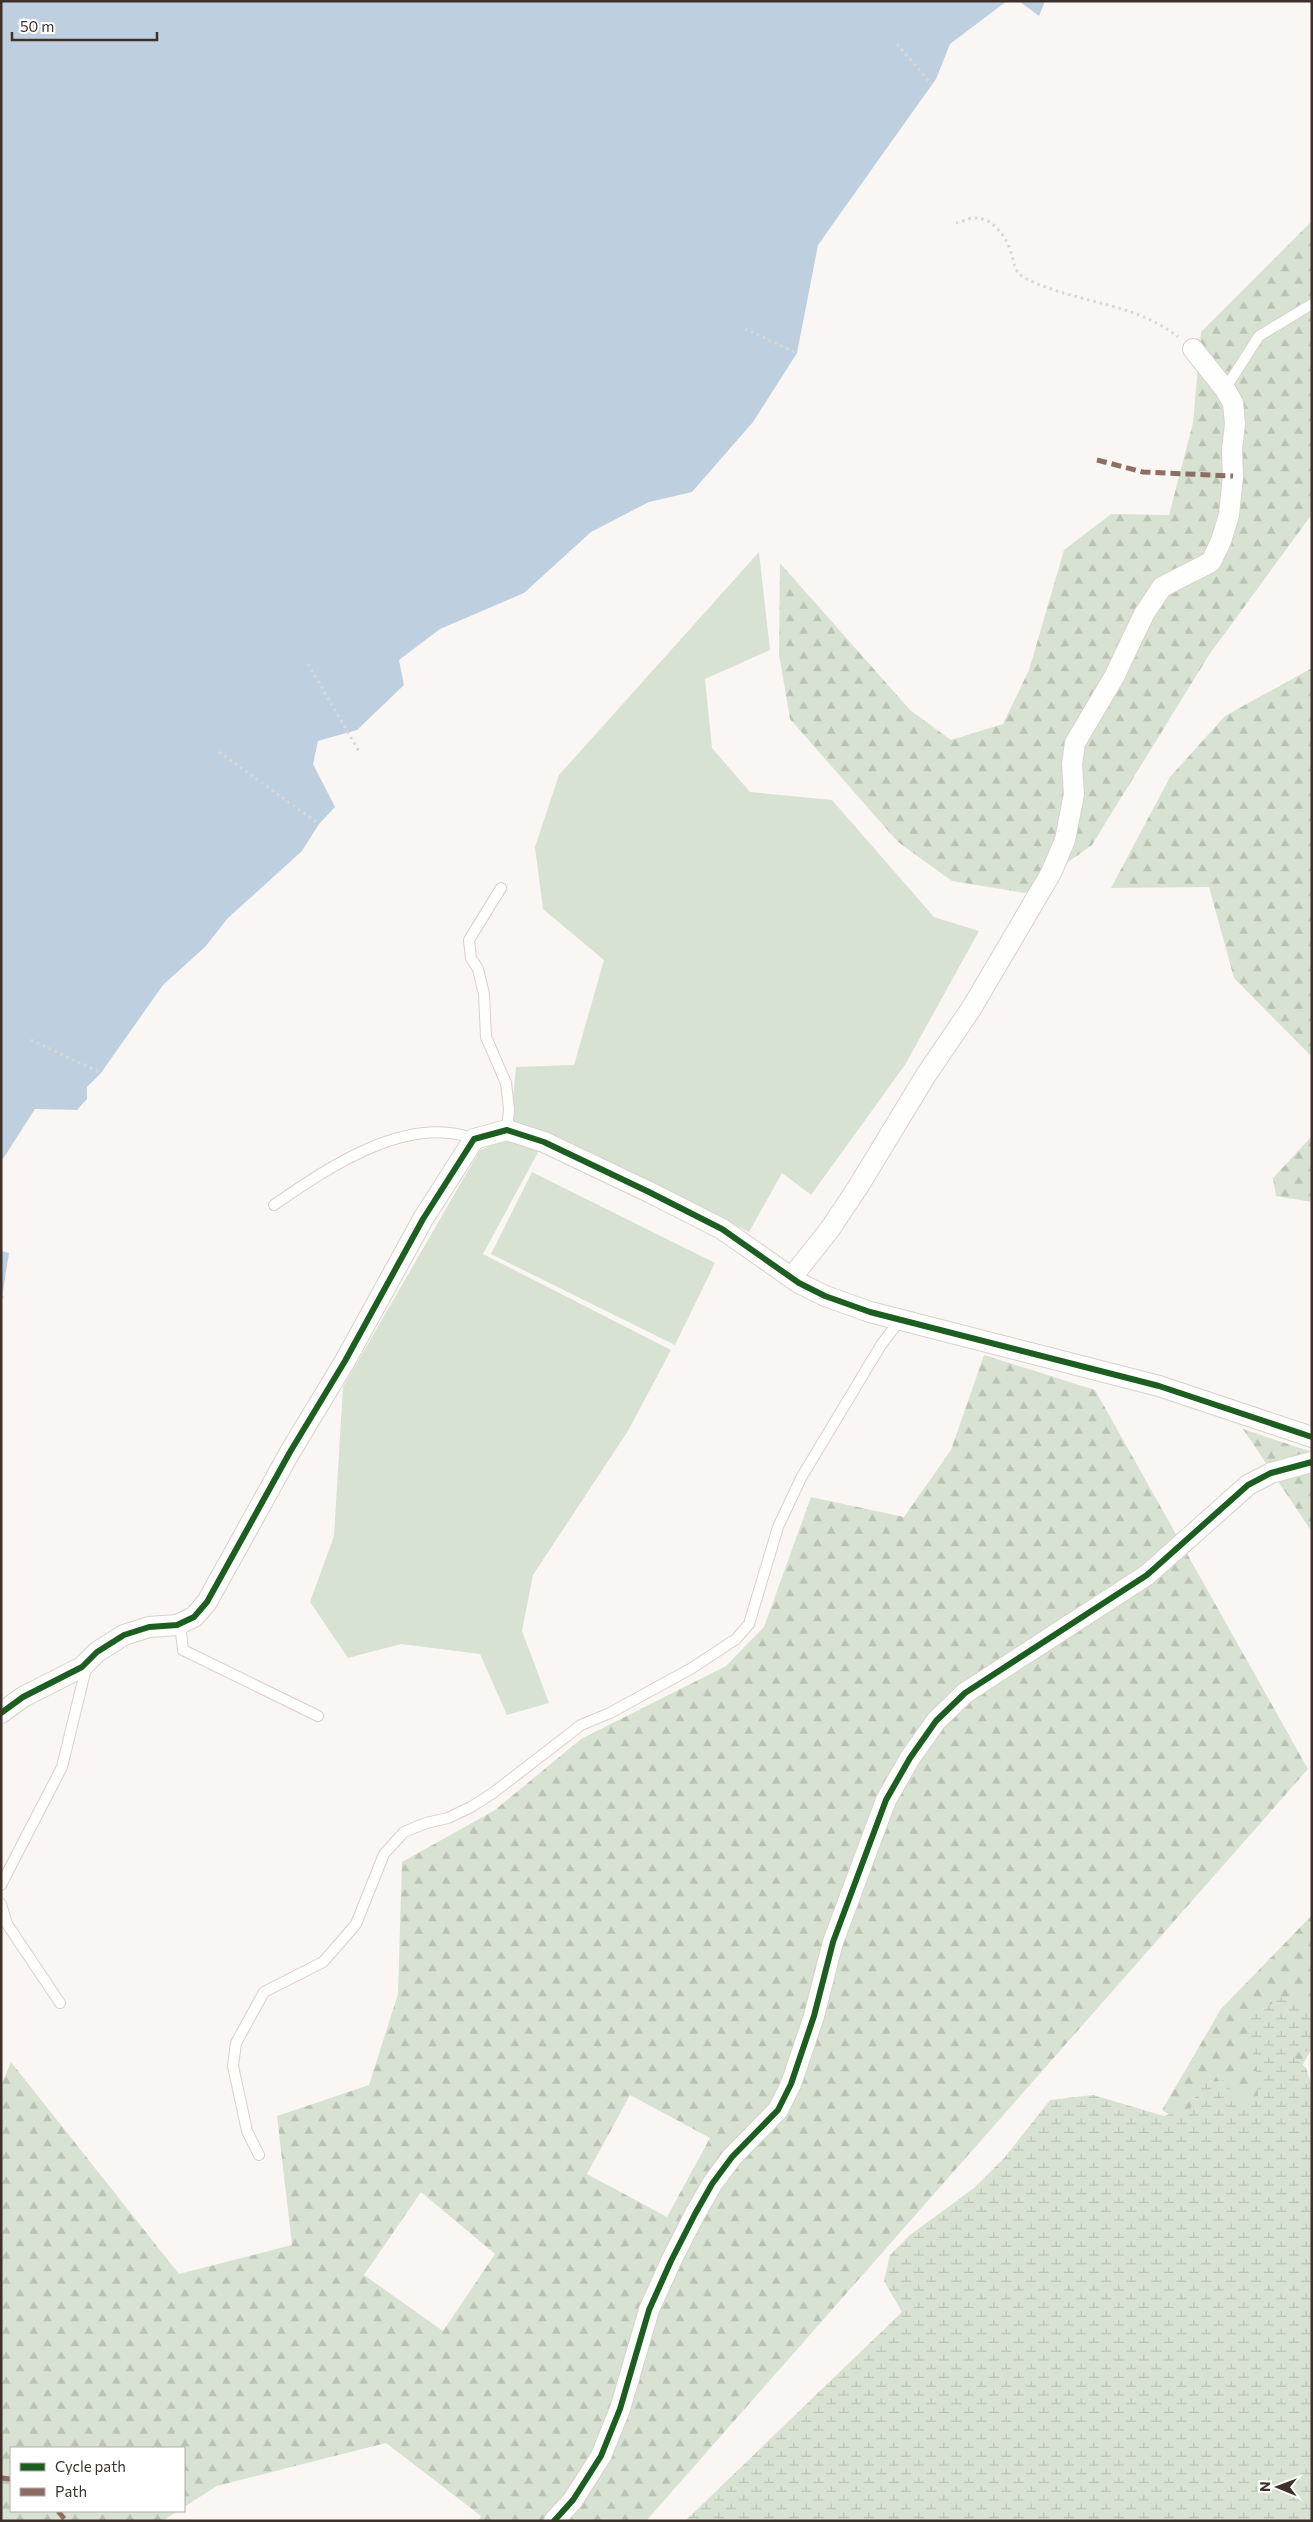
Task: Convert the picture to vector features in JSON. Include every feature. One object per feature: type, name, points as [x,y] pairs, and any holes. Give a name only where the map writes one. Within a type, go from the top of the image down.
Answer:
[{"type":"street","points":[[792,1278],[830,1229],[858,1187],[926,1075],[971,1009],[1051,873],[1065,840],[1074,794],[1072,764],[1075,743],[1114,677],[1144,614],[1162,587],[1211,562],[1221,541],[1229,515],[1235,424],[1233,403],[1225,389],[1193,349]]},
{"type":"street","points":[[1,1713],[23,1697],[75,1671],[97,1652],[124,1634],[149,1627],[180,1623],[194,1617],[207,1602],[290,1452],[345,1361],[423,1219],[474,1139],[508,1130],[544,1142],[722,1229],[792,1278],[824,1296],[900,1320],[1159,1386],[1312,1436]]},
{"type":"street","points":[[554,2521],[573,2500],[601,2456],[620,2409],[650,2310],[671,2260],[695,2214],[712,2184],[732,2157],[778,2110],[791,2084],[812,2025],[833,1942],[886,1800],[910,1758],[936,1721],[965,1693],[1147,1575],[1248,1485],[1271,1474],[1312,1462]]},
{"type":"lane","points":[[1225,389],[1259,336],[1312,304]]},
{"type":"lane","points":[[501,888],[469,940],[471,958],[478,969],[484,994],[486,1037],[506,1083],[509,1109],[508,1130]]},
{"type":"lane","points":[[274,1205],[344,1161],[400,1136],[432,1131],[462,1134],[474,1139]]},
{"type":"lane","points":[[259,2155],[247,2131],[232,2066],[236,2043],[264,1992],[323,1962],[356,1924],[384,1854],[404,1832],[426,1823],[448,1818],[471,1807],[513,1778],[581,1725],[610,1713],[692,1668],[736,1639],[749,1624],[778,1527],[801,1478],[881,1346],[900,1320]]},
{"type":"lane","points":[[180,1623],[183,1650],[318,1716]]},
{"type":"lane","points":[[1,1886],[62,1768],[87,1662]]},
{"type":"lane","points":[[1,1904],[7,1924],[60,2003]]},
{"type":"path","points":[[896,44],[932,85]]},
{"type":"path","points":[[956,223],[974,218],[990,221],[1003,236],[1011,251],[1014,267],[1021,276],[1057,291],[1124,310],[1169,329],[1193,349]]},
{"type":"path","points":[[746,329],[797,353]]},
{"type":"path","points":[[308,664],[360,753]]},
{"type":"path","points":[[219,752],[319,824]]},
{"type":"path","points":[[31,1040],[101,1073]]},
{"type":"green space","points":[[1312,221],[1312,514],[1209,655],[1092,845],[1025,893],[952,881],[898,842],[790,719],[779,654],[780,563],[910,710],[951,740],[1003,724],[1029,670],[1064,550],[1111,514],[1169,515],[1193,423],[1201,332]]},
{"type":"green space","points":[[759,552],[770,650],[705,679],[712,748],[750,792],[832,800],[934,917],[979,931],[905,1065],[811,1195],[782,1173],[749,1232],[584,1149],[548,1134],[483,1254],[671,1350],[628,1431],[533,1575],[522,1631],[549,1703],[507,1715],[480,1654],[401,1644],[348,1658],[310,1602],[334,1536],[343,1387],[480,1150],[509,1139],[516,1067],[574,1065],[604,960],[543,909],[535,847],[559,775]]},
{"type":"green space","points":[[1312,668],[1312,1057],[1234,978],[1209,887],[1111,888],[1170,777],[1225,716]]},
{"type":"green space","points":[[1312,1136],[1312,1202],[1276,1196],[1273,1178]]},
{"type":"green space","points":[[532,1172],[715,1263],[675,1345],[491,1254]]},
{"type":"green space","points":[[984,1355],[1095,1390],[1308,1769],[646,2521],[478,2521],[481,2516],[386,2443],[217,2486],[185,2506],[185,2447],[10,2447],[10,2512],[176,2512],[162,2521],[1,2521],[1,2086],[11,2062],[179,2274],[292,2245],[277,2116],[369,2085],[398,1994],[402,1862],[495,1810],[581,1739],[726,1666],[764,1627],[811,1497],[904,1517],[951,1450]],"holes":[[[630,2095],[710,2138],[667,2217],[587,2174]],[[421,2192],[495,2254],[443,2331],[364,2275]]]},
{"type":"green space","points":[[1243,1429],[1312,1452],[1312,1532]]},
{"type":"green space","points":[[1312,1915],[1312,2048],[1268,2128],[1205,2139],[1162,2110],[1221,2009]]},
{"type":"green space","points":[[1282,1997],[1312,2005],[1312,2051],[1289,2053],[1306,2068],[1312,2086],[1312,2521],[685,2521],[902,2312],[884,2281],[890,2255],[910,2235],[974,2188],[1005,2157],[1050,2100],[1093,2095],[1164,2116],[1191,2108],[1200,2084],[1224,2080],[1238,2100],[1258,2099],[1257,2074],[1247,2020]]},
{"type":"water","points":[[1,1],[1007,1],[950,44],[936,79],[818,245],[797,353],[753,422],[692,492],[649,502],[591,532],[524,593],[440,629],[399,660],[404,685],[357,730],[318,741],[313,764],[335,807],[319,824],[302,851],[228,918],[205,947],[163,985],[101,1073],[87,1087],[87,1099],[77,1110],[35,1109],[1,1162]]},
{"type":"water","points":[[1019,1],[1045,1],[1039,16]]},
{"type":"water","points":[[1,1251],[9,1253],[1,1304]]},
{"type":"marked path","points":[[1097,460],[1143,472],[1233,476]]},
{"type":"marked path","points":[[1,2478],[10,2479]]},
{"type":"marked path","points":[[59,2512],[66,2521]]},
{"type":"cycle path","points":[[1,1713],[23,1697],[82,1667],[97,1652],[124,1635],[149,1627],[177,1625],[194,1617],[207,1602],[290,1452],[345,1361],[423,1219],[474,1139],[507,1130],[544,1142],[722,1229],[799,1283],[825,1296],[870,1312],[1159,1386],[1312,1437]]},
{"type":"cycle path","points":[[554,2521],[573,2500],[601,2456],[620,2409],[649,2310],[695,2214],[712,2184],[732,2157],[778,2110],[791,2084],[814,2016],[833,1942],[886,1800],[910,1758],[936,1721],[965,1693],[1147,1575],[1248,1485],[1271,1473],[1312,1462]]}]
